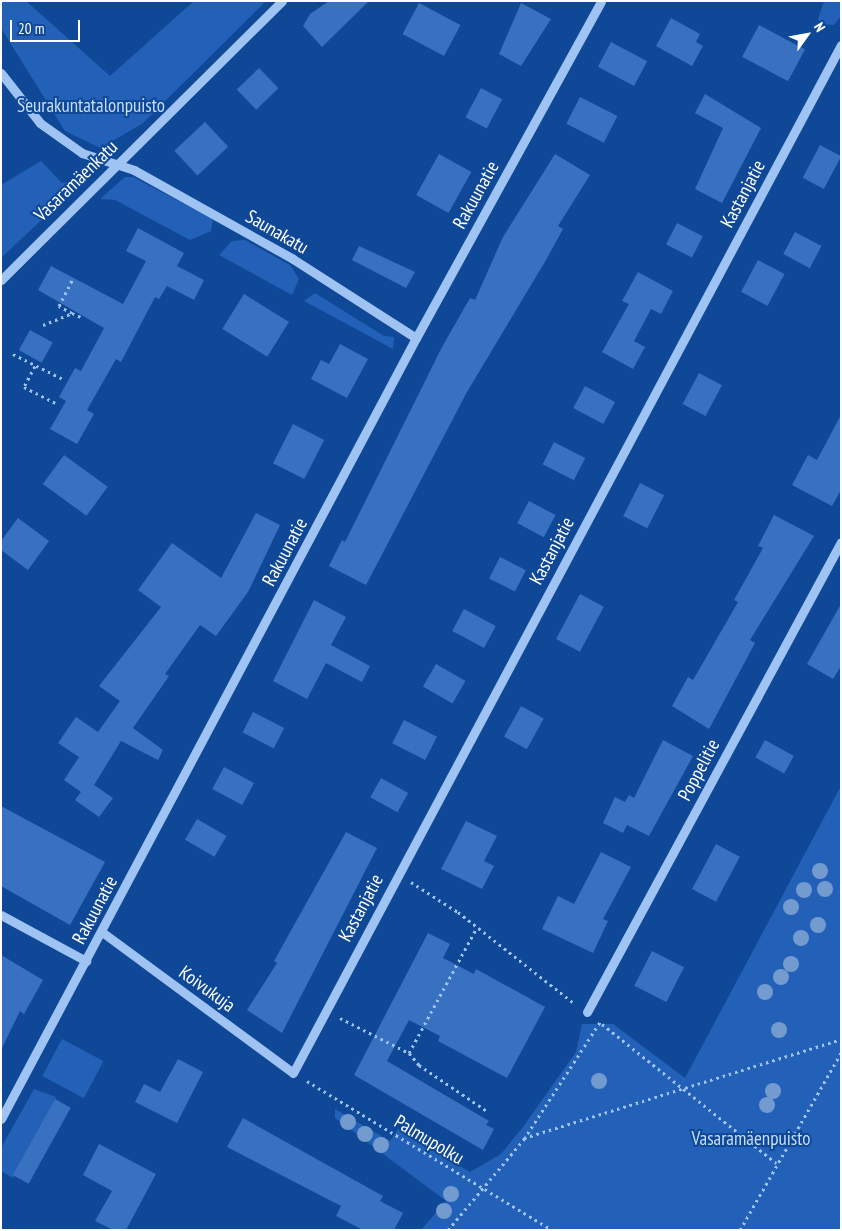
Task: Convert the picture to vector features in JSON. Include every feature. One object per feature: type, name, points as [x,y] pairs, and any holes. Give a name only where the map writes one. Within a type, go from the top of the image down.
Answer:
[{"type":"street","name":"Vasaramäenkatu","points":[[1,280],[282,1]]},
{"type":"street","name":"Rakuunatie","points":[[1,1120],[416,338],[601,1]]},
{"type":"street","name":"Kastanjatie","points":[[293,1072],[841,45]]},
{"type":"street","name":"Saunakatu","points":[[1,73],[40,123],[82,153],[134,170],[293,259],[416,338]]},
{"type":"street","name":"Poppelitie","points":[[587,1012],[841,542]]},
{"type":"street","points":[[1,915],[86,962]]},
{"type":"street","name":"Koivukuja","points":[[102,932],[293,1072]]},
{"type":"path","points":[[73,279],[58,306],[81,317]]},
{"type":"path","points":[[43,325],[72,313]]},
{"type":"path","points":[[13,354],[63,379]]},
{"type":"path","points":[[35,366],[24,387],[55,403]]},
{"type":"path","points":[[398,874],[477,927],[776,1162]]},
{"type":"path","points":[[409,1053],[477,927]]},
{"type":"path","points":[[326,1010],[409,1053],[419,1065],[487,1111]]},
{"type":"path","points":[[448,1230],[524,1139],[602,1024]]},
{"type":"path","points":[[524,1139],[841,1039]]},
{"type":"path","points":[[740,1230],[776,1162],[841,1053]]},
{"type":"path","name":"Palmupolku","points":[[293,1072],[552,1230]]},
{"type":"green space","name":"Seurakuntatalonpuisto","points":[[1,1],[26,1],[110,76],[194,1],[266,1],[142,124],[100,148],[65,131],[1,28]]},
{"type":"green space","points":[[824,1],[841,1],[841,16],[834,25],[821,24],[818,19]]},
{"type":"green space","name":"Seurakuntatalonpuisto","points":[[41,161],[62,183],[84,180],[1,258],[1,185]]},
{"type":"green space","points":[[125,177],[133,177],[213,219],[211,231],[190,240],[115,200],[100,199]]},
{"type":"green space","points":[[245,240],[290,265],[299,279],[292,295],[219,255],[232,241]]},
{"type":"green space","points":[[315,293],[384,336],[394,337],[393,349],[304,301]]},
{"type":"green space","name":"Vasaramäenpuisto","points":[[841,786],[841,1230],[421,1230],[446,1201],[335,1118],[335,1109],[390,1141],[398,1129],[470,1172],[501,1154],[523,1127],[576,1052],[582,1024],[613,1024],[685,1078]]},
{"type":"green space","points":[[62,1039],[103,1061],[84,1098],[42,1076]]},
{"type":"green space","points":[[34,1089],[56,1097],[13,1178],[1,1171],[1,1148]]},
{"type":"building","points":[[329,1],[369,1],[322,47],[303,26],[310,14]]},
{"type":"building","points":[[419,3],[460,25],[444,56],[403,34]]},
{"type":"building","points":[[521,3],[551,19],[521,66],[499,54]]},
{"type":"building","points":[[671,18],[700,34],[696,42],[703,46],[692,66],[656,46]]},
{"type":"building","points":[[759,25],[805,49],[788,81],[742,57]]},
{"type":"building","points":[[611,42],[647,61],[634,86],[598,67]]},
{"type":"building","points":[[259,68],[278,88],[256,110],[237,90]]},
{"type":"building","points":[[481,88],[502,99],[487,128],[466,117]]},
{"type":"building","points":[[705,94],[761,128],[722,203],[695,189],[723,128],[695,113]]},
{"type":"building","points":[[580,97],[617,116],[604,143],[566,124]]},
{"type":"building","points":[[205,122],[228,147],[197,176],[174,151]]},
{"type":"building","points":[[820,145],[841,156],[824,189],[803,178]]},
{"type":"building","points":[[439,154],[471,172],[449,213],[416,195]]},
{"type":"building","points":[[555,154],[590,175],[558,226],[563,229],[546,260],[467,392],[366,585],[329,566],[342,540],[345,542],[442,347],[470,298],[475,300],[503,237]]},
{"type":"building","points":[[677,223],[703,236],[692,258],[666,244]]},
{"type":"building","points":[[138,228],[184,253],[177,266],[204,280],[194,300],[167,286],[159,299],[155,297],[121,362],[116,359],[87,410],[94,414],[77,444],[50,429],[66,401],[59,397],[75,368],[81,371],[104,328],[38,290],[51,266],[123,304],[146,261],[126,251]]},
{"type":"building","points":[[795,232],[821,246],[810,268],[783,254]]},
{"type":"building","points":[[359,246],[415,272],[406,288],[352,260]]},
{"type":"building","points":[[758,260],[784,274],[768,306],[741,292]]},
{"type":"building","points":[[638,272],[673,291],[661,314],[651,309],[634,341],[645,347],[633,369],[602,352],[629,304],[622,301]]},
{"type":"building","points":[[244,294],[289,322],[267,357],[222,329]]},
{"type":"building","points":[[30,330],[53,343],[42,363],[19,350]]},
{"type":"building","points":[[340,344],[368,359],[347,398],[311,379],[321,360],[329,364]]},
{"type":"building","points":[[699,373],[722,385],[706,416],[683,404]]},
{"type":"building","points":[[585,386],[615,402],[603,424],[573,408]]},
{"type":"building","points":[[841,415],[841,490],[832,506],[792,485],[808,455],[817,460]]},
{"type":"building","points":[[293,424],[324,440],[304,479],[273,463]]},
{"type":"building","points":[[554,442],[585,458],[574,480],[543,464]]},
{"type":"building","points":[[64,455],[108,487],[87,516],[43,484]]},
{"type":"building","points":[[640,483],[664,495],[647,528],[623,516]]},
{"type":"building","points":[[529,501],[555,515],[544,537],[517,523]]},
{"type":"building","points":[[256,513],[280,525],[248,592],[216,636],[200,625],[165,674],[169,676],[133,728],[163,750],[158,760],[121,741],[94,785],[113,798],[99,817],[75,800],[81,792],[64,780],[79,757],[58,743],[76,717],[98,732],[120,701],[99,686],[161,607],[138,590],[172,543],[221,578]]},
{"type":"building","points":[[774,515],[814,536],[750,640],[755,643],[709,729],[672,706],[688,677],[693,680],[738,602],[734,600],[763,548],[758,546]]},
{"type":"building","points":[[18,518],[49,541],[28,570],[1,550],[1,541]]},
{"type":"building","points":[[500,557],[526,570],[515,592],[489,578]]},
{"type":"building","points":[[580,594],[604,607],[580,652],[556,639]]},
{"type":"building","points":[[314,600],[346,617],[331,645],[370,666],[362,682],[326,663],[307,699],[273,681]]},
{"type":"building","points":[[841,604],[841,666],[833,679],[807,664]]},
{"type":"building","points":[[464,609],[496,626],[484,648],[452,631]]},
{"type":"building","points":[[436,664],[465,681],[452,704],[423,687]]},
{"type":"building","points":[[521,706],[544,719],[527,749],[504,737]]},
{"type":"building","points":[[253,712],[284,728],[274,748],[243,732]]},
{"type":"building","points":[[404,720],[437,737],[425,760],[392,743]]},
{"type":"building","points":[[663,740],[693,756],[649,836],[627,825],[623,833],[603,823],[615,797],[625,802],[629,795],[634,798]]},
{"type":"building","points":[[765,740],[794,756],[784,773],[755,757]]},
{"type":"building","points":[[224,767],[254,783],[242,805],[212,789]]},
{"type":"building","points":[[381,778],[408,793],[397,812],[370,797]]},
{"type":"building","points":[[1,806],[105,862],[70,925],[1,886]]},
{"type":"building","points":[[197,819],[226,836],[214,857],[185,840]]},
{"type":"building","points":[[466,821],[497,836],[484,861],[494,866],[482,889],[441,869]]},
{"type":"building","points":[[346,832],[377,848],[282,1033],[247,1010],[277,963],[274,961]]},
{"type":"building","points":[[716,844],[740,857],[716,902],[692,889]]},
{"type":"building","points":[[601,852],[631,867],[603,919],[608,921],[593,953],[542,929],[558,896],[574,904]]},
{"type":"building","points":[[428,933],[450,944],[443,958],[474,974],[476,969],[545,1007],[507,1078],[438,1041],[440,1036],[409,1020],[387,1061],[489,1121],[486,1125],[494,1129],[483,1150],[354,1075]]},
{"type":"building","points":[[652,951],[684,967],[666,1002],[634,986]]},
{"type":"building","points":[[1,955],[43,980],[24,1014],[20,1011],[1,1050]]},
{"type":"building","points":[[178,1059],[203,1072],[177,1123],[135,1102],[144,1084],[160,1092]]},
{"type":"building","points":[[55,1099],[71,1108],[29,1184],[13,1175]]},
{"type":"building","points":[[243,1118],[383,1196],[380,1201],[403,1213],[394,1230],[363,1230],[336,1216],[341,1206],[227,1147]]},
{"type":"building","points":[[99,1144],[156,1174],[126,1230],[113,1230],[95,1221],[112,1191],[83,1175]]}]
